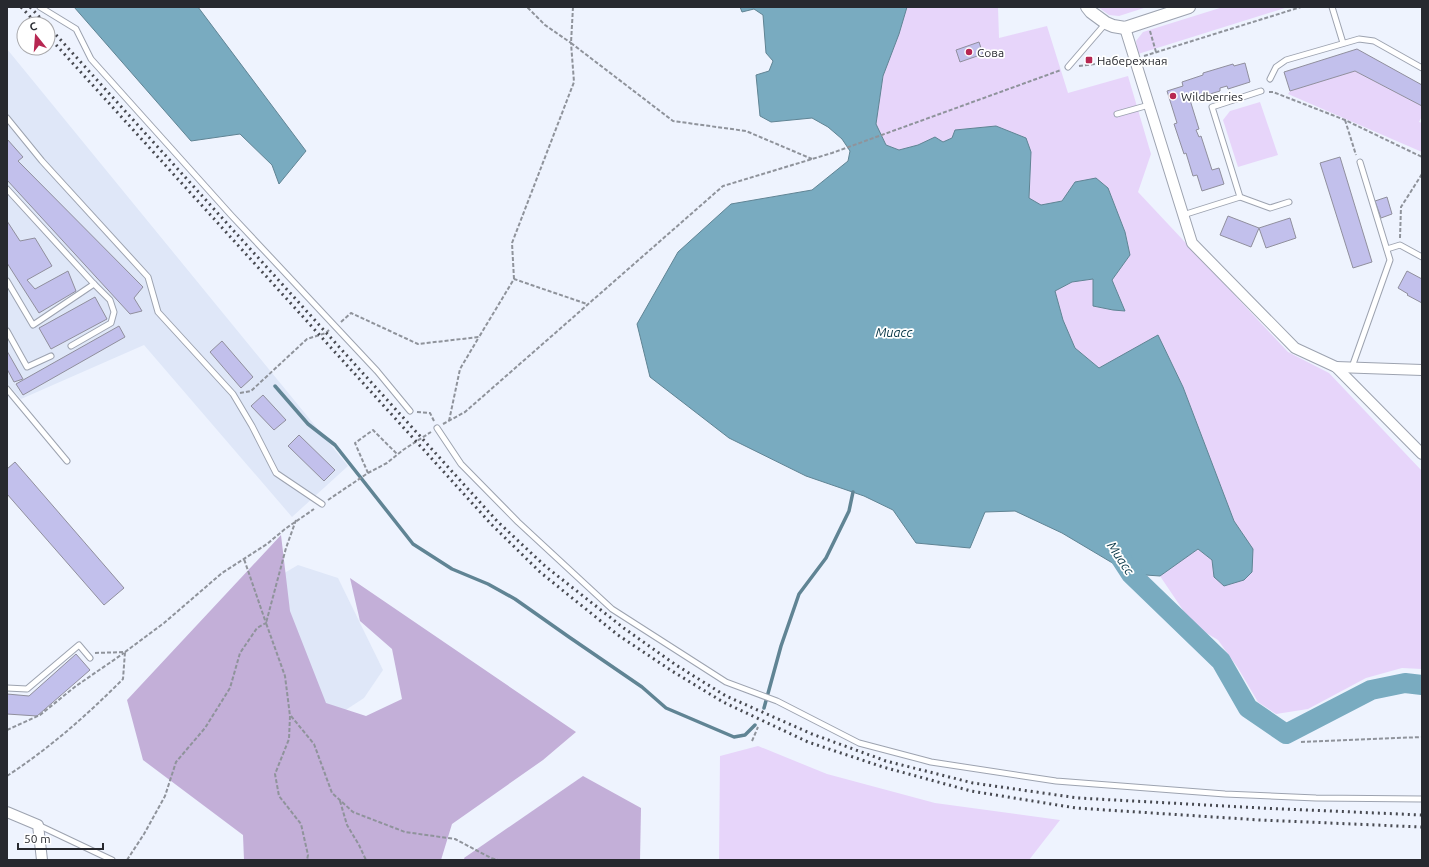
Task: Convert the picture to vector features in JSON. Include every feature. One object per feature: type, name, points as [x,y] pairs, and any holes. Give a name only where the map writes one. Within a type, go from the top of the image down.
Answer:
[{"type":"street","points":[[1087,7],[1106,23],[1125,28],[1189,7]]},
{"type":"street","points":[[1125,28],[1192,243],[1295,348],[1336,367],[1422,454]]},
{"type":"street","points":[[1336,367],[1422,370]]},
{"type":"street","points":[[7,812],[38,825],[42,860]]},
{"type":"lane","points":[[40,7],[76,29],[91,59],[143,118],[377,371],[410,411]]},
{"type":"lane","points":[[1332,7],[1343,43]]},
{"type":"lane","points":[[1068,67],[1106,23]]},
{"type":"lane","points":[[1270,79],[1276,67],[1286,60],[1359,39],[1374,41],[1422,68]]},
{"type":"lane","points":[[1240,197],[1212,107],[1261,91]]},
{"type":"lane","points":[[1117,114],[1148,105]]},
{"type":"lane","points":[[7,118],[42,160],[148,276],[158,312],[233,394],[252,426],[276,473],[322,504]]},
{"type":"lane","points":[[1352,368],[1390,260],[1360,162]]},
{"type":"lane","points":[[7,189],[110,300],[114,312],[111,323],[71,346]]},
{"type":"lane","points":[[1183,215],[1240,197],[1270,208],[1289,202]]},
{"type":"lane","points":[[1387,249],[1400,245],[1422,257]]},
{"type":"lane","points":[[7,281],[33,325],[94,284]]},
{"type":"lane","points":[[7,331],[27,368],[51,356]]},
{"type":"lane","points":[[7,389],[67,461]]},
{"type":"lane","points":[[437,428],[461,464],[518,522],[612,609],[726,682],[777,701],[858,743],[931,762],[1056,781],[1225,794],[1316,798],[1422,798]]},
{"type":"lane","points":[[7,688],[27,689],[78,645],[88,656]]},
{"type":"lane","points":[[38,825],[112,860]]},
{"type":"path","points":[[527,7],[544,25],[571,43],[673,121],[746,131],[812,159]]},
{"type":"path","points":[[449,421],[460,369],[514,279],[512,243],[574,82],[571,43],[573,7]]},
{"type":"path","points":[[7,730],[40,715],[76,686],[164,623],[222,573],[267,544],[296,520],[368,473],[387,463],[421,437],[464,412],[723,186],[832,153],[1068,67],[1134,59],[1301,7]]},
{"type":"path","points":[[1261,91],[1273,92],[1345,120],[1422,157]]},
{"type":"path","points":[[1345,120],[1351,139]]},
{"type":"path","points":[[1400,245],[1401,207],[1422,174]]},
{"type":"path","points":[[514,279],[587,304]]},
{"type":"path","points":[[233,394],[251,391],[307,339],[326,333],[351,314],[418,344],[479,337]]},
{"type":"path","points":[[410,411],[430,413],[437,428]]},
{"type":"path","points":[[368,473],[355,443],[373,430],[398,454]]},
{"type":"path","points":[[127,860],[144,834],[165,796],[176,762],[205,728],[230,688],[240,653],[257,628],[266,623],[286,548],[296,520]]},
{"type":"path","points":[[244,559],[286,676],[290,716],[289,739],[275,774],[279,796],[301,824],[308,855],[307,860]]},
{"type":"path","points":[[88,656],[125,652]]},
{"type":"path","points":[[7,776],[36,757],[81,720],[123,679],[125,652]]},
{"type":"path","points":[[290,716],[314,744],[332,793],[353,812],[405,832],[455,839],[491,858],[498,860]]},
{"type":"path","points":[[752,741],[758,727]]},
{"type":"path","points":[[1301,742],[1422,737]]},
{"type":"path","points":[[340,800],[347,825],[366,860]]},
{"type":"shaded area","points":[[907,7],[998,7],[999,38],[1047,26],[1068,93],[1128,76],[1151,154],[1138,192],[1288,352],[1329,373],[1422,471],[1422,669],[1402,668],[1366,678],[1308,709],[1276,714],[1258,702],[1238,668],[1218,640],[1193,625],[1160,576],[1198,549],[1212,560],[1214,577],[1253,549],[1234,521],[1183,387],[1158,335],[1099,368],[1075,348],[1063,320],[1055,291],[1072,282],[1093,279],[1093,306],[1125,311],[1112,280],[1130,255],[1125,232],[1108,188],[1041,206],[1029,198],[1031,152],[1026,138],[996,126],[955,130],[952,138],[943,142],[935,137],[918,145],[899,150],[886,145],[876,124],[883,76],[899,34]]},
{"type":"shaded area","points":[[1098,7],[1147,7],[1119,16],[1109,15]]},
{"type":"shaded area","points":[[1223,7],[1288,7],[1138,54],[1136,41],[1143,32]]},
{"type":"shaded area","points":[[7,49],[348,466],[292,517],[144,345],[21,399],[7,383]]},
{"type":"shaded area","points":[[1355,71],[1422,106],[1422,116],[1419,122],[1422,123],[1422,152],[1288,94],[1290,91]]},
{"type":"shaded area","points":[[1260,102],[1278,155],[1238,167],[1223,120],[1230,111]]},
{"type":"shaded area","points":[[281,535],[290,611],[326,703],[366,716],[402,699],[392,649],[360,621],[350,578],[576,732],[543,760],[452,824],[441,860],[244,860],[243,835],[143,760],[127,700]]},
{"type":"shaded area","points":[[298,565],[338,578],[383,670],[364,698],[341,713],[315,703],[285,625],[281,575]]},
{"type":"shaded area","points":[[758,746],[827,774],[935,803],[1060,820],[1029,860],[719,860],[720,756]]},
{"type":"shaded area","points":[[583,776],[641,808],[640,860],[465,860],[464,858]]},
{"type":"water","points":[[74,7],[198,7],[306,151],[279,184],[272,165],[240,134],[191,141]]},
{"type":"water","name":"Миасс","points":[[740,7],[907,7],[899,34],[883,76],[876,124],[886,145],[899,150],[918,145],[935,137],[943,142],[952,138],[955,130],[996,126],[1026,138],[1031,152],[1029,198],[1041,205],[1062,201],[1075,182],[1096,178],[1108,188],[1125,232],[1130,255],[1112,280],[1125,311],[1093,306],[1093,279],[1072,282],[1055,291],[1063,320],[1075,348],[1099,368],[1158,335],[1183,387],[1234,521],[1253,549],[1252,572],[1244,580],[1224,586],[1214,577],[1212,560],[1198,549],[1160,576],[1131,574],[1062,533],[1015,511],[985,512],[970,548],[916,543],[893,510],[864,496],[806,476],[729,438],[650,377],[637,324],[678,252],[731,204],[812,190],[848,161],[850,151],[842,139],[828,127],[812,118],[771,122],[760,116],[756,75],[769,71],[773,61],[766,53],[763,15],[754,9],[742,12]]},
{"type":"building","points":[[979,42],[983,54],[960,62],[956,50]]},
{"type":"building","points":[[1357,49],[1422,85],[1422,106],[1355,71],[1290,91],[1284,72]]},
{"type":"building","points":[[1245,63],[1250,82],[1228,89],[1227,86],[1220,88],[1220,91],[1190,100],[1199,129],[1196,130],[1199,137],[1201,136],[1212,170],[1219,168],[1224,184],[1202,191],[1197,175],[1193,176],[1186,153],[1184,154],[1174,124],[1177,123],[1167,91],[1183,86],[1182,82],[1203,75],[1203,73],[1233,64],[1234,66]]},
{"type":"building","points":[[7,139],[23,157],[18,161],[143,287],[134,298],[142,311],[130,314],[7,180]]},
{"type":"building","points":[[1340,157],[1372,262],[1353,268],[1320,163]]},
{"type":"building","points":[[1387,197],[1392,214],[1381,218],[1375,201]]},
{"type":"building","points":[[1228,216],[1259,228],[1251,247],[1220,235]]},
{"type":"building","points":[[1290,218],[1296,238],[1266,248],[1259,228]]},
{"type":"building","points":[[7,221],[20,241],[35,238],[52,266],[27,280],[35,289],[68,271],[76,291],[39,313],[7,263]]},
{"type":"building","points":[[1407,271],[1422,279],[1422,303],[1398,288]]},
{"type":"building","points":[[95,297],[107,319],[51,349],[39,328]]},
{"type":"building","points":[[119,326],[125,337],[23,395],[16,384]]},
{"type":"building","points":[[222,341],[253,377],[241,388],[210,352]]},
{"type":"building","points":[[7,351],[23,379],[14,382],[7,369]]},
{"type":"building","points":[[263,395],[286,420],[274,430],[251,406]]},
{"type":"building","points":[[299,435],[335,470],[324,481],[288,446]]},
{"type":"building","points":[[15,462],[124,588],[104,605],[7,494],[7,469]]},
{"type":"building","points":[[76,654],[90,670],[37,716],[7,714],[7,694],[29,696]]},
{"type":"waterway","points":[[275,386],[308,424],[335,445],[413,544],[452,569],[488,584],[515,599],[642,687],[666,708],[734,737],[745,735],[755,725]]},
{"type":"waterway","points":[[764,708],[781,646],[799,594],[826,558],[849,511],[853,492]]},
{"type":"waterway","name":"Миасс","points":[[1116,551],[1131,574],[1221,661],[1248,708],[1286,734],[1371,690],[1405,683],[1422,685]]},
{"type":"railway","points":[[21,7],[29,16]]},
{"type":"railway","points":[[30,7],[38,16]]},
{"type":"railway","points":[[56,35],[497,521],[545,566],[625,629],[676,665],[726,696],[812,734],[886,761],[973,783],[1078,798],[1422,815]]},
{"type":"railway","points":[[56,45],[492,525],[540,572],[618,635],[672,671],[723,702],[808,742],[883,767],[971,791],[1076,808],[1260,820],[1422,827]]},
{"type":"place","name":"Сова","points":[[969,52]]},
{"type":"place","name":"Набережная","points":[[1089,60]]},
{"type":"place","name":"Wildberries","points":[[1173,96]]}]
